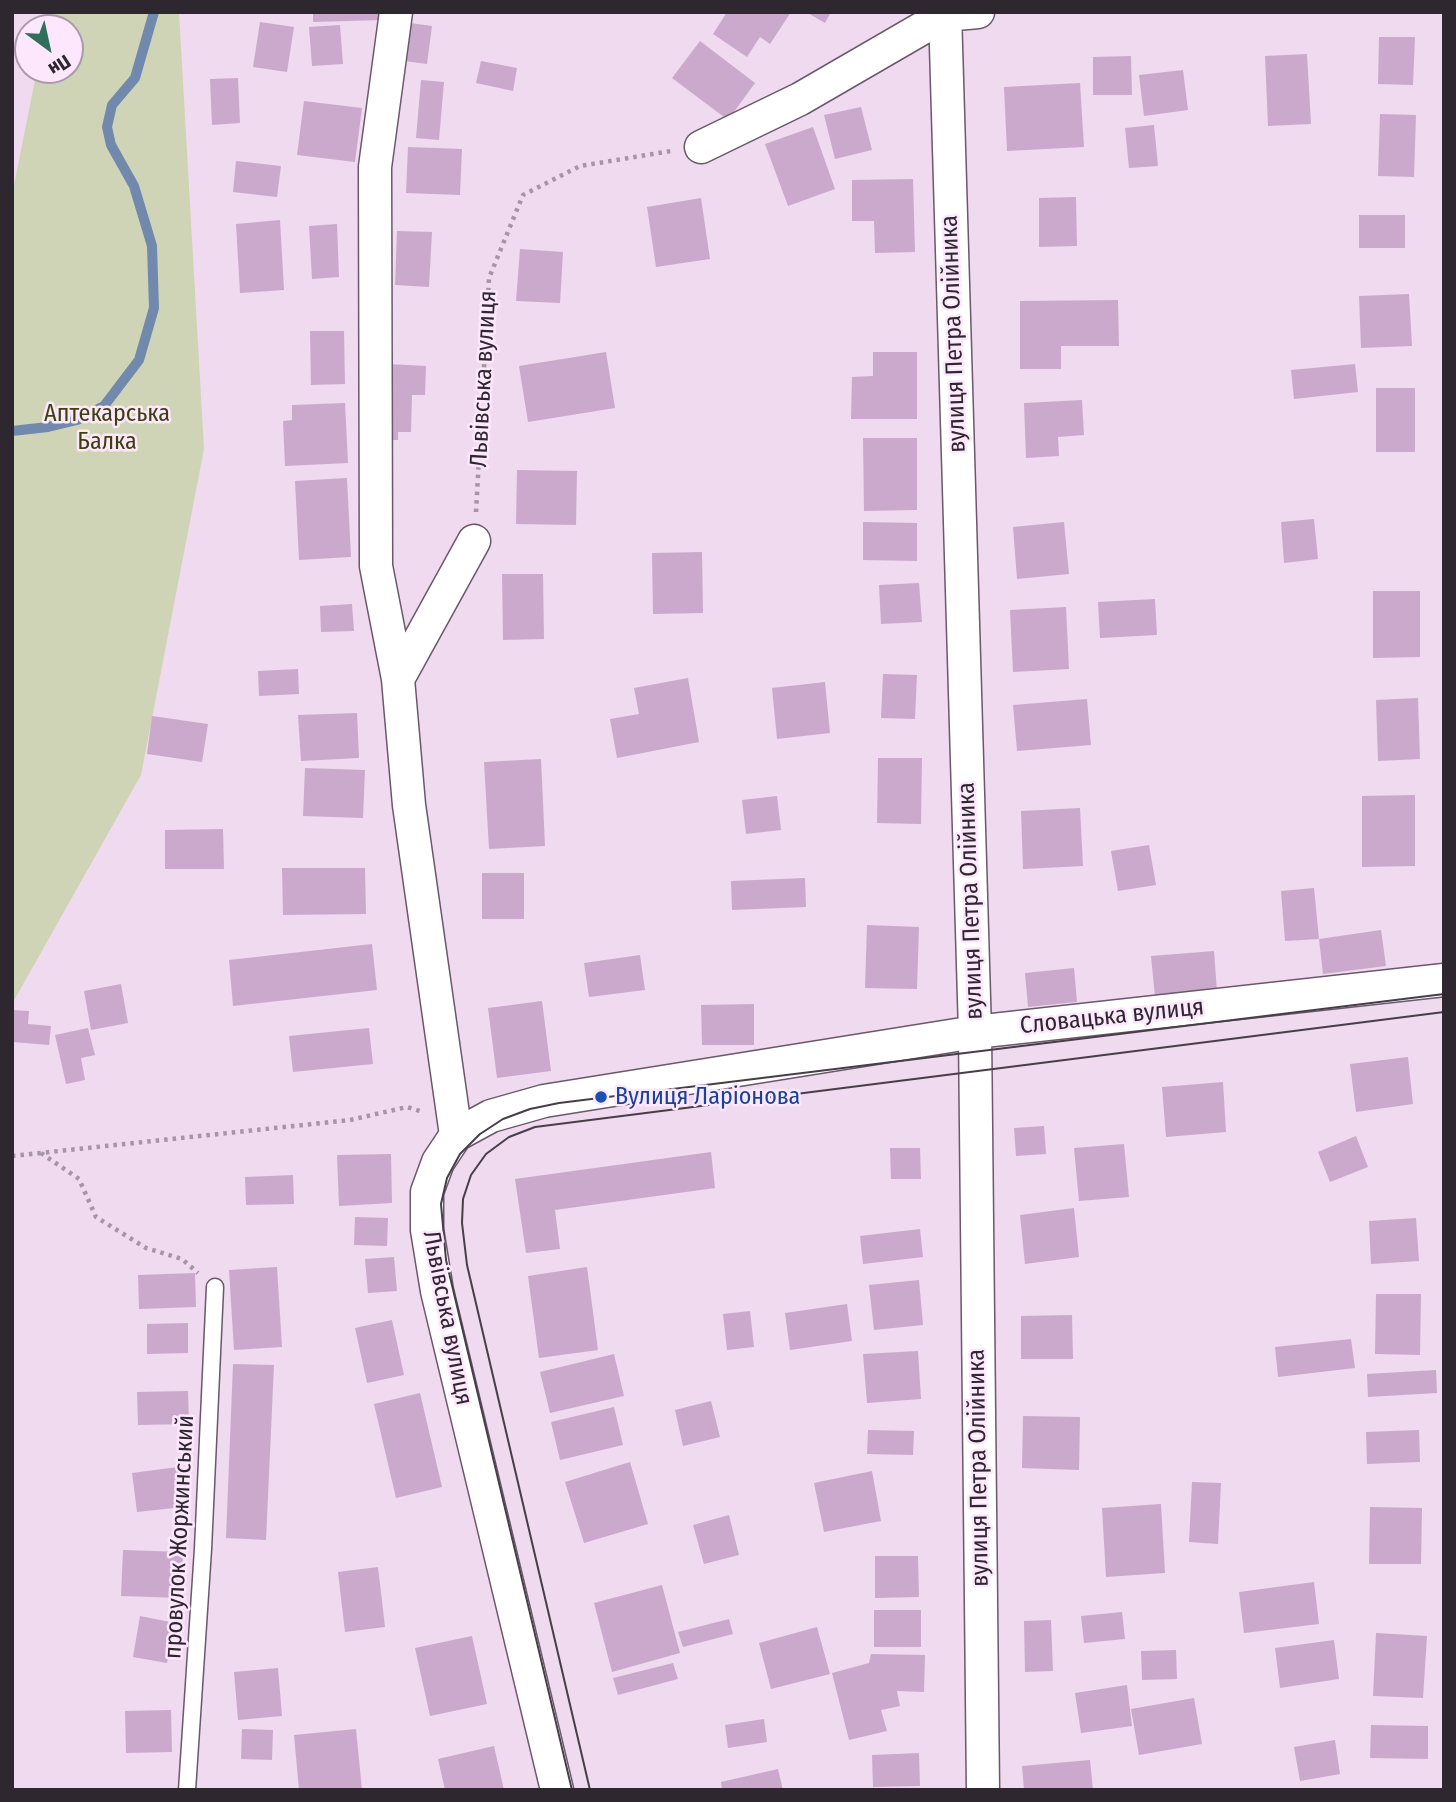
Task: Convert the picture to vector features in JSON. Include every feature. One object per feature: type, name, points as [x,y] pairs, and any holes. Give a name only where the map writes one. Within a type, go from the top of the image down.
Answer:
[{"type":"street","points":[[397,12],[375,167],[376,566],[398,679],[409,804],[456,1135]]},
{"type":"street","points":[[701,147],[800,99],[945,13],[978,12]]},
{"type":"street","name":"вулиця Петра Олійника","points":[[945,13],[975,1032],[983,1790]]},
{"type":"street","points":[[398,679],[474,541]]},
{"type":"street","name":"Словацька вулиця","points":[[456,1135],[492,1116],[544,1101],[975,1032],[1444,980]]},
{"type":"street","name":"Львівська вулиця","points":[[456,1135],[438,1162],[428,1192],[427,1230],[437,1291],[557,1790]]},
{"type":"lane","name":"провулок Жоржинський","points":[[187,1790],[203,1549],[215,1287]]},
{"type":"path","name":"Львівська вулиця","points":[[474,541],[489,278],[523,195],[580,166],[701,147]]},
{"type":"path","points":[[12,1156],[350,1120],[407,1107],[440,1116],[456,1135]]},
{"type":"path","points":[[40,1153],[79,1179],[96,1217],[146,1248],[182,1259],[215,1287]]},
{"type":"green space","name":"Аптекарська Балка","points":[[179,12],[204,449],[141,775],[12,1004],[12,195],[34,84],[84,84],[84,14],[48,14]]},
{"type":"building","points":[[313,12],[382,12],[383,20],[313,22]]},
{"type":"building","points":[[727,12],[791,12],[770,44],[760,37],[747,57],[713,34]]},
{"type":"building","points":[[806,12],[831,12],[825,23]]},
{"type":"building","points":[[260,22],[294,27],[287,72],[253,67]]},
{"type":"building","points":[[410,23],[432,26],[427,64],[404,61]]},
{"type":"building","points":[[340,25],[343,64],[312,66],[309,27]]},
{"type":"building","points":[[1379,37],[1415,37],[1413,85],[1378,84]]},
{"type":"building","points":[[700,41],[755,83],[728,120],[672,78]]},
{"type":"building","points":[[1307,54],[1311,124],[1268,126],[1265,56]]},
{"type":"building","points":[[1131,56],[1132,95],[1093,95],[1093,57]]},
{"type":"building","points":[[481,61],[517,68],[513,91],[476,83]]},
{"type":"building","points":[[1183,70],[1188,110],[1144,116],[1139,75]]},
{"type":"building","points":[[238,78],[240,123],[212,125],[210,79]]},
{"type":"building","points":[[421,80],[444,82],[439,140],[416,138]]},
{"type":"building","points":[[1080,83],[1084,147],[1007,151],[1004,87]]},
{"type":"building","points":[[304,101],[362,108],[355,162],[297,155]]},
{"type":"building","points":[[861,107],[872,150],[835,159],[824,115]]},
{"type":"building","points":[[1380,114],[1416,115],[1414,177],[1378,176]]},
{"type":"building","points":[[1154,125],[1158,166],[1129,168],[1125,128]]},
{"type":"building","points":[[813,127],[835,189],[788,206],[765,144]]},
{"type":"building","points":[[408,147],[462,149],[460,195],[406,193]]},
{"type":"building","points":[[236,161],[281,166],[277,197],[233,192]]},
{"type":"building","points":[[913,179],[915,252],[875,253],[874,221],[852,221],[852,180]]},
{"type":"building","points":[[1076,197],[1077,246],[1039,247],[1039,198]]},
{"type":"building","points":[[701,198],[710,259],[656,267],[647,207]]},
{"type":"building","points":[[1359,215],[1405,215],[1405,248],[1359,248]]},
{"type":"building","points":[[280,220],[284,290],[240,293],[236,224]]},
{"type":"building","points":[[337,224],[339,277],[312,279],[309,226]]},
{"type":"building","points":[[397,231],[432,232],[429,287],[395,285]]},
{"type":"building","points":[[520,249],[563,252],[560,303],[516,301]]},
{"type":"building","points":[[1409,294],[1412,346],[1361,348],[1359,296]]},
{"type":"building","points":[[1118,300],[1119,346],[1061,346],[1061,369],[1020,369],[1020,301]]},
{"type":"building","points":[[310,331],[344,331],[345,384],[311,385]]},
{"type":"building","points":[[606,352],[615,408],[528,422],[519,366]]},
{"type":"building","points":[[873,352],[917,352],[917,419],[851,419],[852,377],[873,376]]},
{"type":"building","points":[[388,364],[426,366],[425,395],[412,395],[411,432],[398,432],[398,440],[386,440]]},
{"type":"building","points":[[1355,364],[1358,392],[1294,399],[1291,370]]},
{"type":"building","points":[[1376,388],[1415,388],[1415,452],[1376,452]]},
{"type":"building","points":[[1082,400],[1084,435],[1058,437],[1059,456],[1026,458],[1024,403]]},
{"type":"building","points":[[345,403],[348,463],[285,466],[283,421],[292,420],[292,405]]},
{"type":"building","points":[[863,438],[917,438],[917,510],[864,511]]},
{"type":"building","points":[[517,470],[577,471],[576,525],[516,524]]},
{"type":"building","points":[[347,478],[351,557],[299,560],[295,481]]},
{"type":"building","points":[[1314,519],[1318,559],[1284,563],[1281,522]]},
{"type":"building","points":[[863,522],[917,523],[917,561],[863,560]]},
{"type":"building","points":[[1064,522],[1069,574],[1017,579],[1013,527]]},
{"type":"building","points":[[702,552],[703,613],[653,614],[652,553]]},
{"type":"building","points":[[502,574],[543,574],[544,639],[503,640]]},
{"type":"building","points":[[919,583],[922,622],[881,624],[879,585]]},
{"type":"building","points":[[1373,591],[1420,591],[1420,657],[1373,658]]},
{"type":"building","points":[[1155,599],[1157,635],[1100,638],[1098,602]]},
{"type":"building","points":[[352,604],[354,631],[321,632],[320,606]]},
{"type":"building","points":[[1066,607],[1069,669],[1013,672],[1010,610]]},
{"type":"building","points":[[298,669],[299,694],[259,696],[258,671]]},
{"type":"building","points":[[883,674],[917,675],[915,719],[881,718]]},
{"type":"building","points":[[688,678],[699,742],[617,758],[610,719],[639,714],[634,688]]},
{"type":"building","points":[[825,682],[830,733],[777,739],[772,688]]},
{"type":"building","points":[[1418,698],[1420,759],[1378,761],[1376,700]]},
{"type":"building","points":[[1087,699],[1091,745],[1017,751],[1013,705]]},
{"type":"building","points":[[357,713],[359,758],[301,761],[298,715]]},
{"type":"building","points":[[152,716],[208,724],[202,762],[147,754]]},
{"type":"building","points":[[878,758],[922,758],[921,824],[877,823]]},
{"type":"building","points":[[541,759],[545,846],[489,849],[484,762]]},
{"type":"building","points":[[305,768],[365,770],[363,818],[303,816]]},
{"type":"building","points":[[1415,795],[1415,866],[1362,867],[1362,796]]},
{"type":"building","points":[[777,796],[781,830],[746,834],[742,800]]},
{"type":"building","points":[[1080,808],[1083,866],[1023,869],[1021,811]]},
{"type":"building","points":[[223,829],[224,869],[165,869],[165,830]]},
{"type":"building","points":[[1149,845],[1156,885],[1118,891],[1111,851]]},
{"type":"building","points":[[282,868],[365,868],[366,914],[283,915]]},
{"type":"building","points":[[482,873],[524,873],[524,919],[482,919]]},
{"type":"building","points":[[805,878],[806,907],[732,910],[731,881]]},
{"type":"building","points":[[1314,888],[1319,939],[1285,941],[1281,891]]},
{"type":"building","points":[[867,925],[919,927],[917,989],[865,988]]},
{"type":"building","points":[[1381,930],[1386,966],[1323,974],[1319,939]]},
{"type":"building","points":[[372,944],[377,990],[233,1006],[229,960]]},
{"type":"building","points":[[1214,951],[1217,992],[1155,997],[1151,956]]},
{"type":"building","points":[[640,955],[645,990],[589,997],[584,963]]},
{"type":"building","points":[[1074,968],[1077,1002],[1028,1007],[1025,973]]},
{"type":"building","points":[[121,984],[128,1023],[91,1030],[84,991]]},
{"type":"building","points":[[542,1001],[551,1071],[497,1078],[488,1008]]},
{"type":"building","points":[[754,1004],[754,1045],[702,1045],[701,1005]]},
{"type":"building","points":[[12,1010],[29,1011],[28,1024],[51,1026],[49,1045],[12,1042]]},
{"type":"building","points":[[88,1028],[95,1055],[81,1058],[85,1080],[66,1084],[55,1035]]},
{"type":"building","points":[[369,1028],[373,1064],[293,1072],[289,1036]]},
{"type":"building","points":[[1408,1057],[1413,1104],[1356,1112],[1350,1064]]},
{"type":"building","points":[[1223,1082],[1226,1132],[1166,1137],[1162,1087]]},
{"type":"building","points":[[1044,1126],[1046,1154],[1016,1156],[1014,1128]]},
{"type":"building","points":[[1356,1136],[1368,1167],[1330,1182],[1318,1152]]},
{"type":"building","points":[[1124,1144],[1129,1197],[1079,1201],[1074,1148]]},
{"type":"building","points":[[890,1148],[920,1148],[921,1179],[891,1179]]},
{"type":"building","points":[[711,1152],[715,1188],[555,1210],[560,1249],[526,1253],[515,1179]]},
{"type":"building","points":[[391,1154],[392,1203],[339,1206],[337,1155]]},
{"type":"building","points":[[293,1175],[294,1204],[246,1205],[245,1177]]},
{"type":"building","points":[[1074,1208],[1079,1257],[1025,1264],[1020,1215]]},
{"type":"building","points":[[355,1217],[388,1218],[387,1246],[354,1245]]},
{"type":"building","points":[[1416,1218],[1419,1261],[1371,1264],[1369,1221]]},
{"type":"building","points":[[920,1229],[923,1257],[863,1264],[860,1236]]},
{"type":"building","points":[[394,1257],[397,1291],[368,1293],[365,1259]]},
{"type":"building","points":[[277,1267],[282,1347],[234,1350],[229,1270]]},
{"type":"building","points":[[587,1267],[598,1350],[539,1358],[528,1276]]},
{"type":"building","points":[[195,1273],[196,1307],[139,1309],[138,1275]]},
{"type":"building","points":[[919,1280],[923,1325],[874,1330],[869,1285]]},
{"type":"building","points":[[1376,1294],[1421,1294],[1420,1355],[1375,1354]]},
{"type":"building","points":[[847,1304],[852,1341],[790,1350],[785,1313]]},
{"type":"building","points":[[750,1311],[754,1347],[727,1350],[723,1314]]},
{"type":"building","points":[[1072,1315],[1073,1359],[1021,1359],[1021,1316]]},
{"type":"building","points":[[392,1320],[404,1375],[367,1383],[355,1328]]},
{"type":"building","points":[[188,1323],[188,1353],[147,1354],[147,1324]]},
{"type":"building","points":[[1351,1339],[1355,1368],[1278,1377],[1275,1347]]},
{"type":"building","points":[[918,1351],[921,1399],[867,1403],[863,1354]]},
{"type":"building","points":[[614,1354],[624,1396],[550,1413],[540,1372]]},
{"type":"building","points":[[233,1364],[274,1365],[266,1540],[226,1538]]},
{"type":"building","points":[[1436,1370],[1437,1393],[1368,1397],[1367,1374]]},
{"type":"building","points":[[188,1391],[189,1424],[138,1425],[137,1392]]},
{"type":"building","points":[[420,1393],[442,1487],[396,1498],[374,1404]]},
{"type":"building","points":[[711,1401],[720,1437],[683,1446],[675,1410]]},
{"type":"building","points":[[614,1407],[623,1445],[560,1460],[551,1422]]},
{"type":"building","points":[[1023,1416],[1080,1417],[1079,1470],[1022,1468]]},
{"type":"building","points":[[868,1430],[914,1431],[913,1455],[867,1454]]},
{"type":"building","points":[[1419,1430],[1420,1462],[1367,1464],[1366,1432]]},
{"type":"building","points":[[630,1462],[648,1524],[584,1543],[565,1482]]},
{"type":"building","points":[[178,1467],[183,1507],[137,1512],[132,1473]]},
{"type":"building","points":[[872,1471],[881,1521],[824,1532],[814,1483]]},
{"type":"building","points":[[1192,1482],[1221,1483],[1218,1544],[1189,1542]]},
{"type":"building","points":[[1161,1504],[1165,1573],[1106,1577],[1102,1508]]},
{"type":"building","points":[[1370,1507],[1422,1508],[1421,1564],[1369,1564]]},
{"type":"building","points":[[729,1515],[739,1555],[704,1564],[693,1525]]},
{"type":"building","points":[[123,1550],[183,1552],[181,1598],[121,1596]]},
{"type":"building","points":[[875,1556],[918,1556],[919,1597],[875,1598]]},
{"type":"building","points":[[378,1567],[385,1627],[345,1632],[338,1572]]},
{"type":"building","points":[[1314,1582],[1319,1624],[1244,1633],[1239,1592]]},
{"type":"building","points":[[662,1585],[680,1653],[612,1672],[594,1603]]},
{"type":"building","points":[[874,1610],[921,1610],[921,1647],[874,1647]]},
{"type":"building","points":[[1122,1612],[1125,1639],[1084,1643],[1081,1616]]},
{"type":"building","points":[[140,1616],[175,1623],[167,1663],[133,1657]]},
{"type":"building","points":[[729,1619],[733,1634],[683,1647],[678,1632]]},
{"type":"building","points":[[1051,1620],[1053,1671],[1025,1672],[1024,1621]]},
{"type":"building","points":[[817,1627],[830,1674],[771,1689],[759,1643]]},
{"type":"building","points":[[1376,1633],[1427,1636],[1423,1698],[1373,1696]]},
{"type":"building","points":[[472,1636],[487,1704],[430,1716],[415,1648]]},
{"type":"building","points":[[1334,1640],[1339,1679],[1280,1688],[1275,1648]]},
{"type":"building","points":[[1176,1650],[1177,1679],[1142,1680],[1141,1651]]},
{"type":"building","points":[[871,1654],[925,1655],[924,1692],[897,1691],[900,1706],[881,1710],[887,1731],[849,1740],[832,1673],[869,1663]]},
{"type":"building","points":[[673,1663],[678,1679],[618,1695],[613,1678]]},
{"type":"building","points":[[278,1668],[282,1716],[238,1720],[234,1672]]},
{"type":"building","points":[[1127,1685],[1132,1726],[1081,1733],[1075,1693]]},
{"type":"building","points":[[1194,1698],[1202,1744],[1139,1755],[1131,1709]]},
{"type":"building","points":[[171,1710],[172,1752],[126,1753],[125,1711]]},
{"type":"building","points":[[764,1719],[767,1742],[728,1748],[725,1725]]},
{"type":"building","points":[[1371,1725],[1428,1726],[1428,1759],[1370,1758]]},
{"type":"building","points":[[242,1729],[273,1730],[272,1760],[241,1759]]},
{"type":"building","points":[[356,1729],[362,1790],[299,1790],[294,1735]]},
{"type":"building","points":[[1335,1740],[1340,1774],[1300,1781],[1294,1747]]},
{"type":"building","points":[[494,1746],[504,1790],[445,1790],[438,1759]]},
{"type":"building","points":[[919,1753],[920,1786],[873,1787],[872,1755]]},
{"type":"building","points":[[1090,1760],[1093,1790],[1024,1790],[1022,1766]]},
{"type":"building","points":[[778,1769],[783,1790],[722,1790],[721,1782]]},
{"type":"waterway","points":[[12,431],[77,420],[104,406],[139,360],[154,308],[152,246],[134,186],[111,145],[107,127],[112,105],[135,78],[154,12]]},
{"type":"tram line","points":[[572,1790],[446,1260],[441,1204],[447,1178],[460,1154],[480,1134],[503,1119],[530,1109],[559,1103],[1444,994]]},
{"type":"tram line","points":[[590,1790],[467,1265],[462,1223],[463,1199],[471,1175],[486,1154],[509,1137],[535,1127],[1444,1012]]},
{"type":"place","name":"Вулиця Ларіонова","points":[[601,1097]]}]
